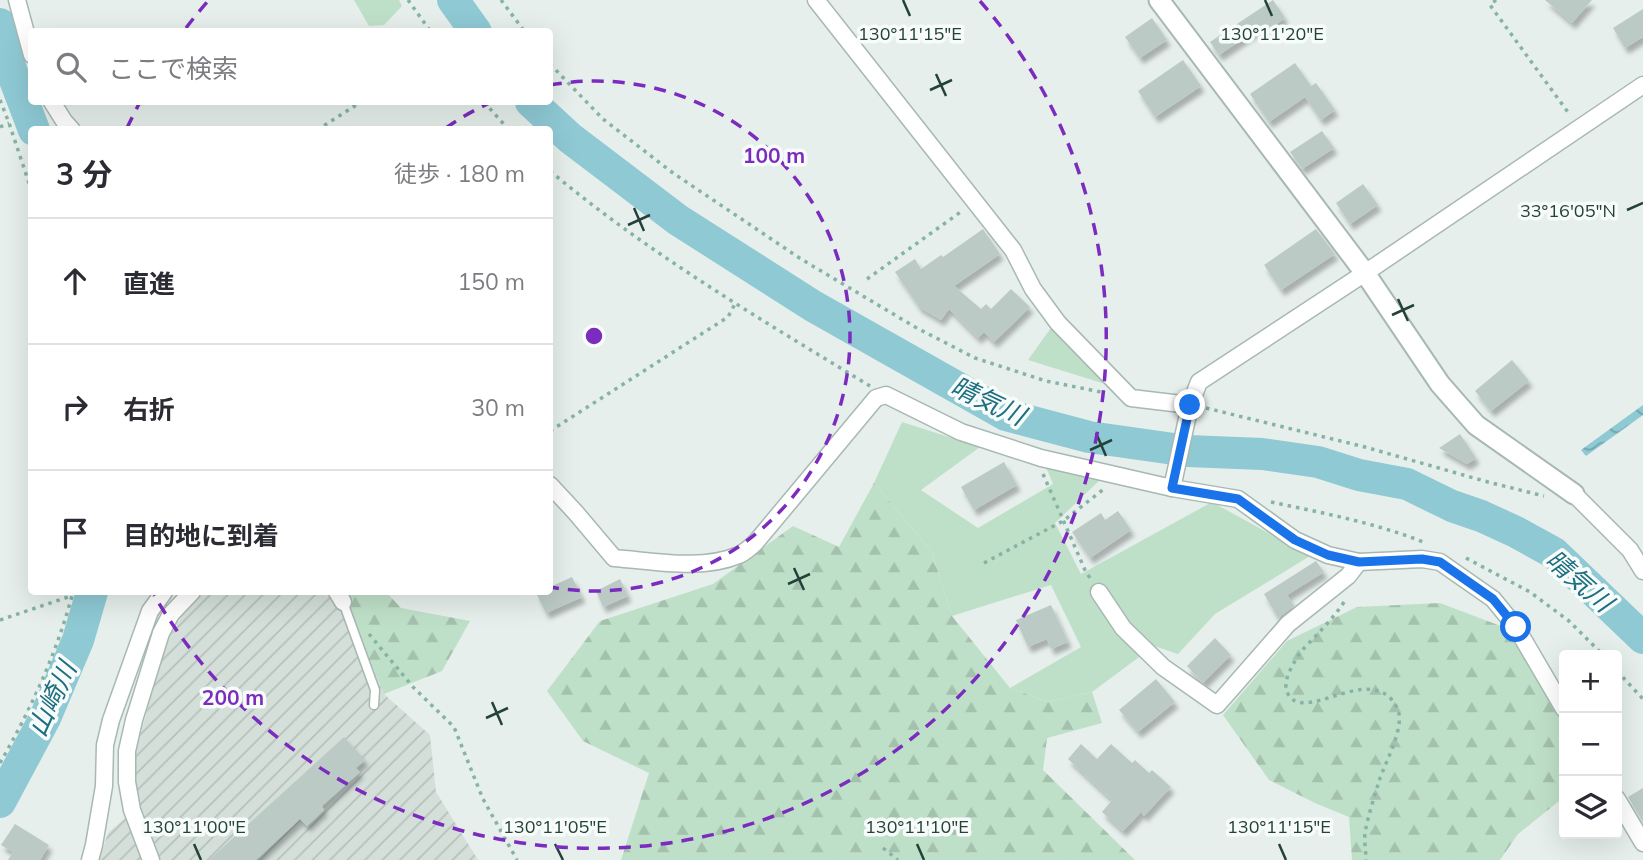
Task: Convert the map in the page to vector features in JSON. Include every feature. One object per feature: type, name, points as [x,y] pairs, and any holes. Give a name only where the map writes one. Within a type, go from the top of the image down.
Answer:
[{"type":"street","points":[[17,0],[28,40]]},
{"type":"street","points":[[816,0],[1013,250],[1033,289],[1058,323],[1130,398],[1190,405]]},
{"type":"street","points":[[1159,0],[1365,273],[1440,384],[1476,425],[1574,494],[1630,550],[1643,571]]},
{"type":"street","points":[[1172,488],[1190,405],[1199,382],[1643,85]]},
{"type":"street","points":[[53,105],[68,126]]},
{"type":"street","points":[[553,488],[614,558],[695,564],[721,561],[742,554],[757,542],[876,398],[886,395],[961,432],[1041,458],[1172,488],[1238,499],[1295,540],[1328,555],[1359,562],[1422,559],[1440,562],[1493,599],[1516,627],[1559,700]]},
{"type":"street","points":[[1099,592],[1123,628],[1163,667],[1217,705],[1288,624],[1348,576],[1359,562]]},
{"type":"street","points":[[90,860],[104,786],[105,745],[110,720],[150,611],[162,595]]},
{"type":"street","points":[[151,860],[132,810],[127,782],[127,751],[161,633],[171,614],[189,595]]},
{"type":"street","points":[[1622,808],[1643,844]]},
{"type":"lane","points":[[340,597],[375,690],[373,705]]},
{"type":"path","points":[[408,0],[428,28]]},
{"type":"path","points":[[501,0],[521,28]]},
{"type":"path","points":[[1496,0],[1490,5],[1580,128]]},
{"type":"path","points":[[553,67],[603,118],[673,173],[801,259],[915,327],[975,358],[1046,381],[1130,398]]},
{"type":"path","points":[[0,100],[28,180]]},
{"type":"path","points":[[323,126],[356,105]]},
{"type":"path","points":[[487,105],[505,126]]},
{"type":"path","points":[[0,127],[9,122]]},
{"type":"path","points":[[553,173],[627,231],[735,304],[886,395]]},
{"type":"path","points":[[867,279],[975,202]]},
{"type":"path","points":[[553,429],[728,317],[735,304]]},
{"type":"path","points":[[1190,405],[1365,447],[1544,496],[1574,494]]},
{"type":"path","points":[[1041,458],[1040,468],[1085,569],[1099,592]]},
{"type":"path","points":[[984,564],[1063,521],[1121,476]]},
{"type":"path","points":[[1349,594],[1336,615],[1297,656],[1285,688],[1290,698],[1302,704],[1349,691],[1371,689],[1385,693],[1393,700],[1399,713],[1398,729],[1379,781],[1365,835],[1366,860]]},
{"type":"path","points":[[0,620],[69,595]]},
{"type":"path","points":[[0,763],[25,719],[51,661],[72,595]]},
{"type":"path","points":[[369,634],[413,687],[454,727],[483,799],[517,860]]},
{"type":"path","points":[[1622,676],[1643,699]]},
{"type":"path","points":[[883,848],[898,860]]},
{"type":"shaded area","points":[[202,595],[328,595],[362,642],[384,694],[430,735],[436,792],[478,860],[99,860],[108,833],[138,807],[133,761],[165,646],[186,608]]},
{"type":"green space","points":[[354,0],[399,0],[402,6],[384,25],[369,26]]},
{"type":"green space","points":[[1058,318],[1131,392],[1028,360]]},
{"type":"green space","points":[[902,422],[980,447],[921,490],[978,528],[1053,484],[1045,465],[1104,476],[1055,523],[1081,574],[1212,502],[1310,556],[1215,614],[1178,654],[1154,646],[1092,692],[1048,702],[1010,688],[1081,647],[1051,585],[952,616],[932,552],[874,483]]},
{"type":"green space","points":[[874,483],[932,552],[952,616],[1010,688],[1048,702],[1092,692],[1102,723],[1047,738],[1043,770],[1135,860],[621,860],[649,773],[583,741],[547,691],[600,621],[713,584],[793,526],[839,547]]},
{"type":"green space","points":[[328,595],[389,595],[401,608],[470,621],[442,671],[384,694],[362,642]]},
{"type":"green space","points":[[1440,603],[1506,628],[1559,716],[1559,801],[1518,834],[1500,860],[1352,860],[1349,817],[1269,780],[1223,715],[1287,641],[1357,607]]},
{"type":"water","points":[[1643,405],[1643,415],[1586,456],[1581,450]]},
{"type":"building","points":[[1273,0],[1285,18],[1269,29],[1265,24],[1219,55],[1210,42]]},
{"type":"building","points":[[1545,0],[1592,0],[1572,23]]},
{"type":"building","points":[[1643,9],[1643,37],[1625,48],[1613,28]]},
{"type":"building","points":[[1152,18],[1167,40],[1140,58],[1125,37]]},
{"type":"building","points":[[1183,60],[1201,86],[1155,117],[1138,91]]},
{"type":"building","points":[[1295,63],[1311,86],[1316,83],[1335,110],[1321,120],[1305,97],[1269,122],[1250,94]]},
{"type":"building","points":[[1322,131],[1334,148],[1302,169],[1290,152]]},
{"type":"building","points":[[1363,184],[1378,205],[1350,224],[1336,203]]},
{"type":"building","points":[[983,229],[1000,254],[954,286],[981,309],[986,304],[991,309],[1011,289],[1030,307],[994,342],[984,332],[978,338],[949,309],[941,320],[919,307],[895,272],[915,259],[921,269]]},
{"type":"building","points":[[1316,229],[1335,254],[1281,290],[1264,265]]},
{"type":"building","points":[[1512,360],[1529,381],[1491,411],[1475,391]]},
{"type":"building","points":[[1460,434],[1476,458],[1467,464],[1439,448]]},
{"type":"building","points":[[1004,462],[1017,485],[974,510],[961,487]]},
{"type":"building","points":[[1118,511],[1131,530],[1090,558],[1072,532],[1101,513],[1105,520]]},
{"type":"building","points":[[1316,561],[1324,572],[1287,595],[1294,606],[1278,618],[1264,594]]},
{"type":"building","points":[[572,577],[582,597],[546,613],[537,595],[553,595],[553,586]]},
{"type":"building","points":[[620,579],[628,596],[603,607],[596,591]]},
{"type":"building","points":[[1051,605],[1068,642],[1051,649],[1047,639],[1028,647],[1016,620]]},
{"type":"building","points":[[1215,638],[1231,655],[1203,683],[1187,666]]},
{"type":"building","points":[[1156,679],[1175,702],[1138,732],[1119,710]]},
{"type":"building","points":[[344,737],[365,760],[356,768],[360,772],[322,806],[324,810],[307,826],[300,819],[256,860],[209,860]]},
{"type":"building","points":[[1081,744],[1097,759],[1111,744],[1132,763],[1135,760],[1149,773],[1152,770],[1171,787],[1144,816],[1141,812],[1123,831],[1102,812],[1112,800],[1068,759]]},
{"type":"building","points":[[1643,788],[1643,822],[1628,797]]},
{"type":"building","points":[[15,824],[49,845],[40,860],[8,860],[13,852],[1,845]]},
{"type":"waterway","name":"晴気川","points":[[453,0],[473,28]]},
{"type":"waterway","name":"山崎川","points":[[0,24],[7,59],[32,126]]},
{"type":"waterway","name":"晴気川","points":[[534,105],[570,138],[678,220],[813,306],[1006,415],[1089,437],[1188,451],[1262,454],[1318,462],[1359,475],[1407,484],[1516,532],[1554,553],[1643,638]]},
{"type":"waterway","name":"山崎川","points":[[0,802],[45,718],[78,640],[91,595]]},
{"type":"route","points":[[1190,405],[1172,488],[1238,499],[1295,540],[1328,555],[1359,562],[1422,559],[1440,562],[1493,599],[1516,627]]}]
